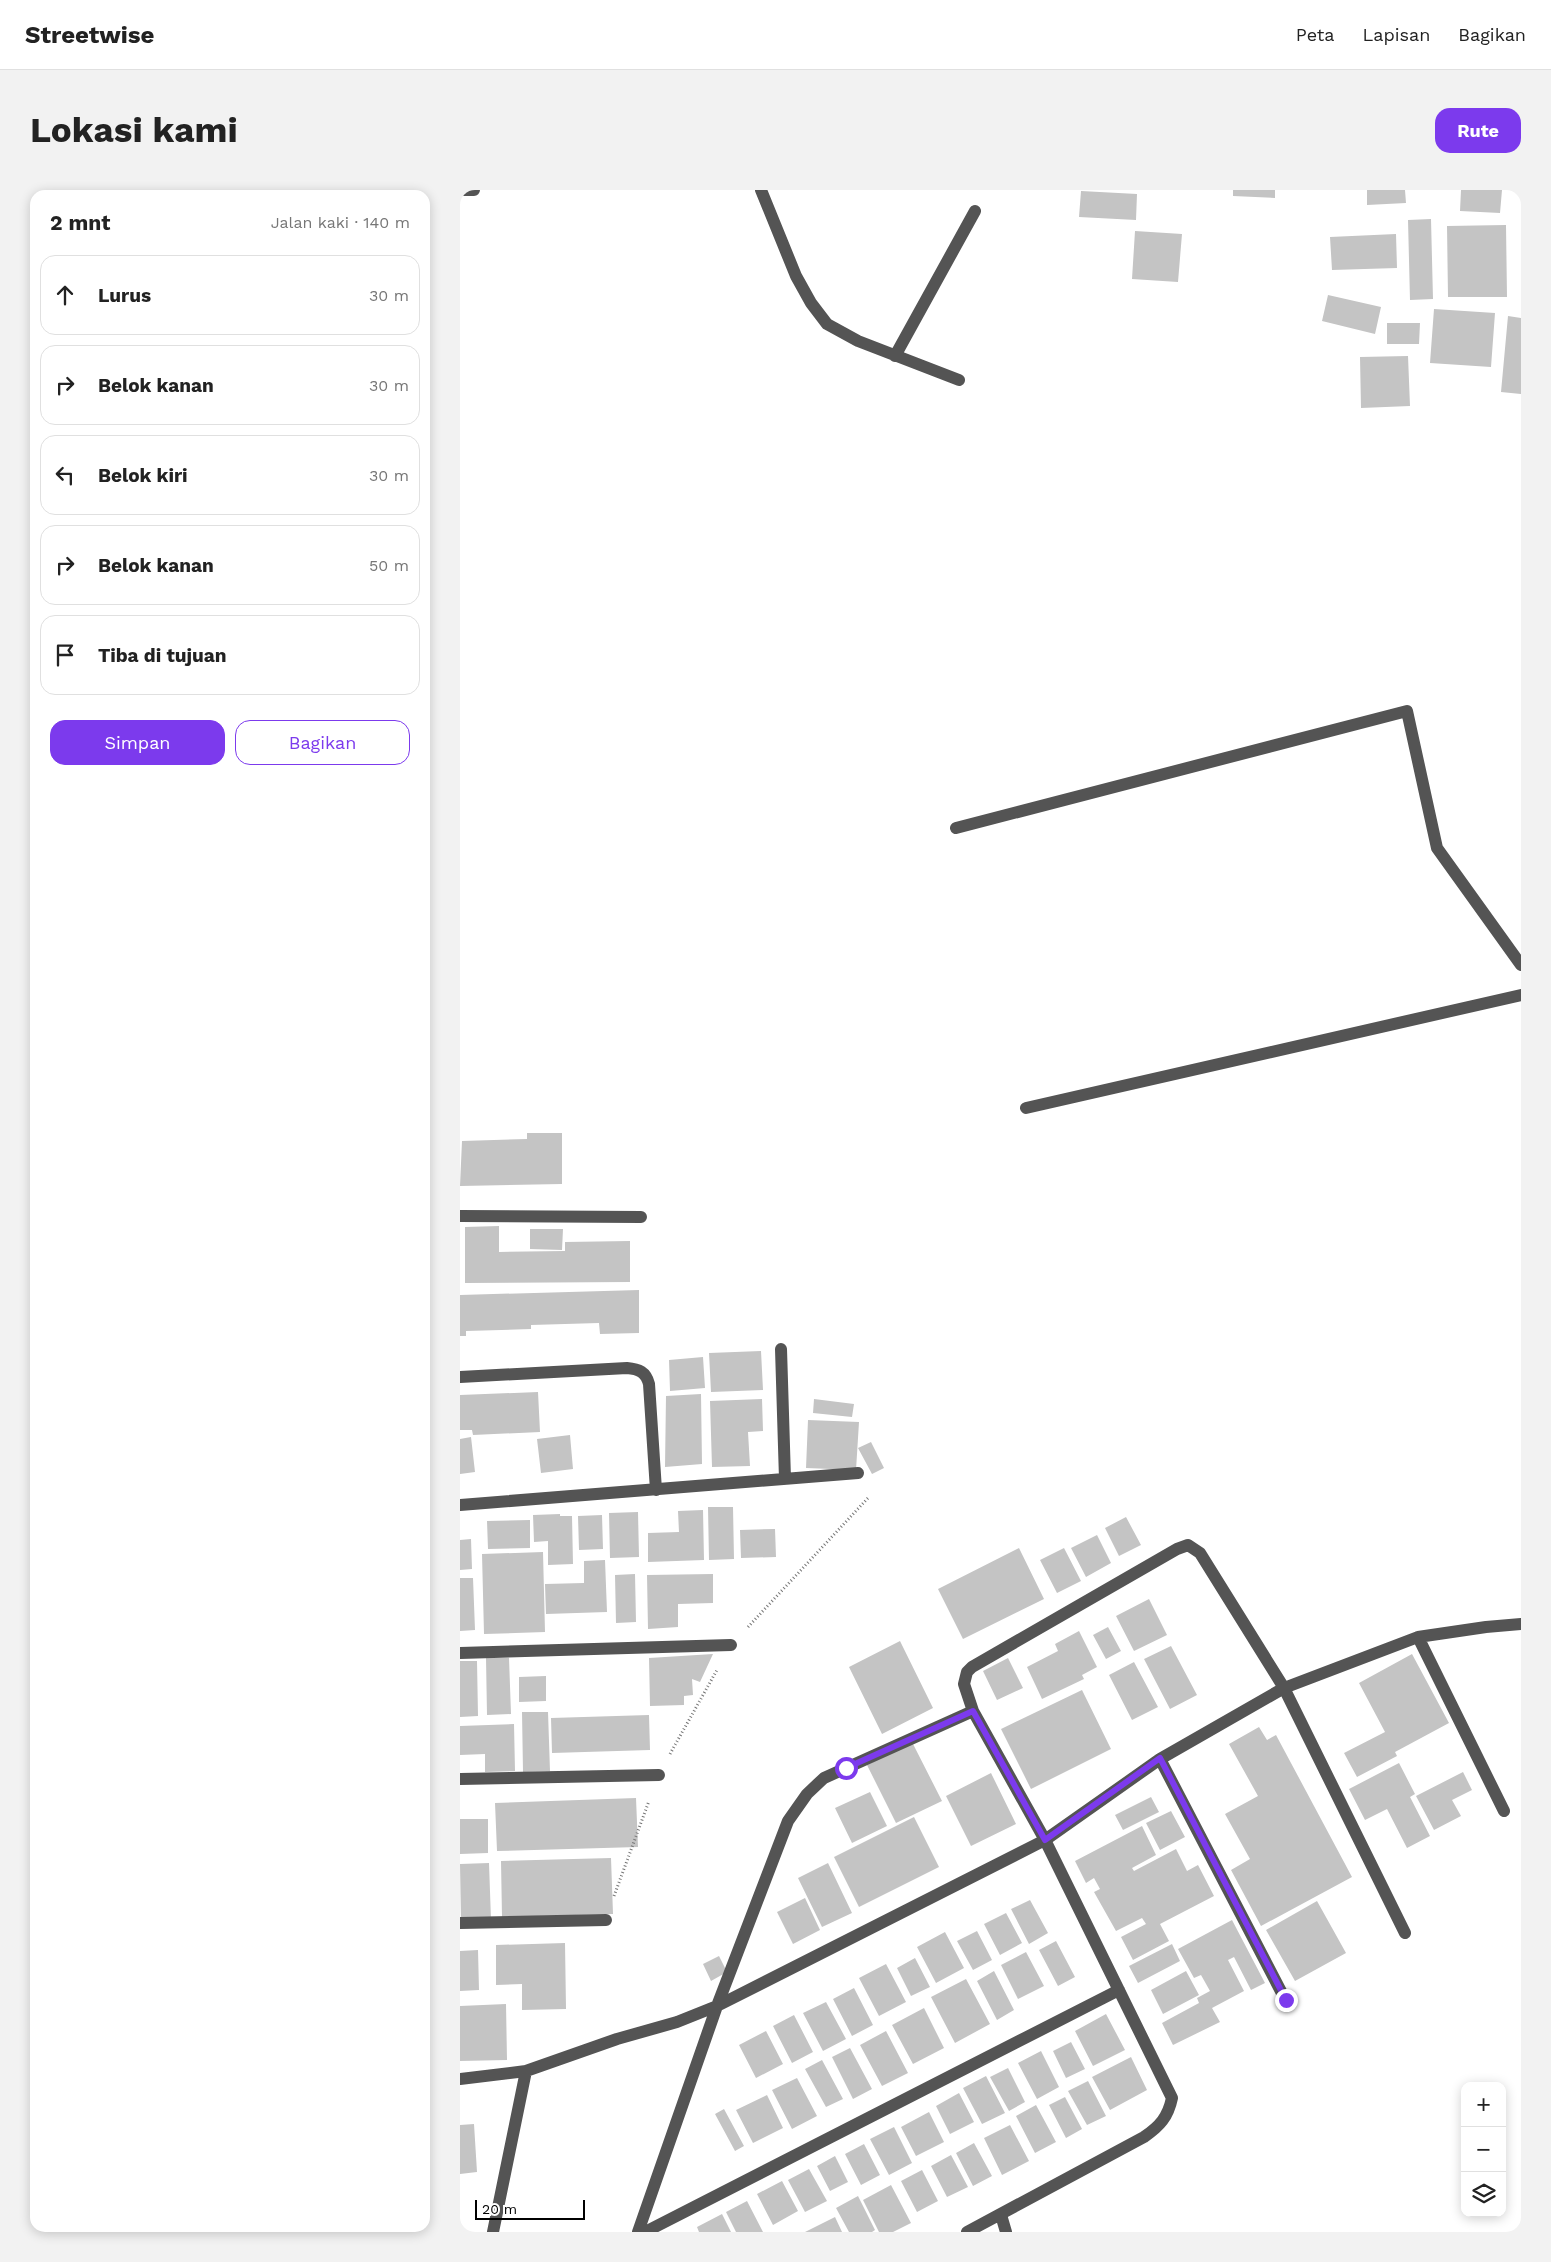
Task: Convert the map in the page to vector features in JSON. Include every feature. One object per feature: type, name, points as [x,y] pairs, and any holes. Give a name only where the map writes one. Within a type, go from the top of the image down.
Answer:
[{"type":"street","points":[[460,190],[474,190]]},
{"type":"street","points":[[761,190],[796,276],[811,303],[827,324],[858,342],[959,380]]},
{"type":"street","points":[[896,356],[976,211]]},
{"type":"street","points":[[956,828],[1408,711],[1437,848],[1521,965]]},
{"type":"street","points":[[1026,1108],[1521,995]]},
{"type":"street","points":[[460,1216],[641,1218]]},
{"type":"street","points":[[781,1349],[784,1479]]},
{"type":"street","points":[[460,1377],[627,1368],[643,1372],[647,1376],[649,1384],[656,1490]]},
{"type":"street","points":[[460,1505],[858,1473]]},
{"type":"street","points":[[967,2232],[1144,2137],[1157,2128],[1167,2115],[1172,2098],[1045,1840],[973,1711],[964,1684],[967,1672],[972,1668],[1177,1549],[1188,1545],[1200,1553],[1284,1688],[1405,1933]]},
{"type":"street","points":[[460,2079],[526,2071],[617,2039],[677,2022],[717,2006],[1045,1840],[1160,1758],[1284,1688],[1418,1637],[1521,1624]]},
{"type":"street","points":[[1418,1637],[1504,1811]]},
{"type":"street","points":[[460,1653],[731,1645]]},
{"type":"street","points":[[638,2232],[717,2006],[788,1821],[807,1794],[824,1778],[973,1711]]},
{"type":"street","points":[[1160,1758],[1286,2000]]},
{"type":"street","points":[[460,1779],[659,1775]]},
{"type":"street","points":[[460,1923],[606,1920]]},
{"type":"street","points":[[645,2232],[1119,1990]]},
{"type":"street","points":[[493,2232],[526,2071]]},
{"type":"street","points":[[1001,2215],[1006,2232]]},
{"type":"path","points":[[606,1920],[659,1775],[731,1645],[870,1496],[858,1473]]},
{"type":"building","points":[[1233,190],[1275,190],[1275,198],[1233,196]]},
{"type":"building","points":[[1367,190],[1405,190],[1406,203],[1367,205]]},
{"type":"building","points":[[1461,190],[1502,190],[1500,213],[1460,211]]},
{"type":"building","points":[[1081,191],[1137,194],[1136,220],[1079,217]]},
{"type":"building","points":[[1431,219],[1433,299],[1410,300],[1408,220]]},
{"type":"building","points":[[1506,225],[1507,297],[1448,297],[1447,226]]},
{"type":"building","points":[[1135,231],[1182,234],[1178,282],[1132,279]]},
{"type":"building","points":[[1396,234],[1397,268],[1332,270],[1330,237]]},
{"type":"building","points":[[1328,295],[1381,307],[1375,334],[1322,321]]},
{"type":"building","points":[[1434,309],[1495,313],[1491,367],[1430,363]]},
{"type":"building","points":[[1508,316],[1521,318],[1521,394],[1501,392]]},
{"type":"building","points":[[1387,323],[1420,323],[1419,344],[1387,344]]},
{"type":"building","points":[[1408,356],[1410,406],[1361,408],[1360,357]]},
{"type":"building","points":[[527,1133],[562,1133],[562,1184],[460,1186],[462,1141],[527,1139]]},
{"type":"building","points":[[499,1226],[499,1252],[565,1251],[565,1242],[630,1241],[630,1282],[465,1283],[465,1227]]},
{"type":"building","points":[[530,1229],[563,1229],[562,1250],[530,1249]]},
{"type":"building","points":[[639,1290],[639,1333],[600,1334],[599,1323],[531,1325],[531,1329],[466,1331],[466,1336],[460,1336],[460,1295]]},
{"type":"building","points":[[761,1351],[763,1390],[711,1392],[709,1353]]},
{"type":"building","points":[[703,1357],[705,1388],[670,1391],[669,1360]]},
{"type":"building","points":[[538,1392],[540,1432],[473,1435],[472,1430],[460,1430],[460,1395]]},
{"type":"building","points":[[701,1394],[702,1464],[665,1467],[666,1396]]},
{"type":"building","points":[[762,1399],[763,1431],[748,1432],[750,1466],[712,1467],[710,1401]]},
{"type":"building","points":[[814,1399],[854,1404],[852,1417],[813,1413]]},
{"type":"building","points":[[808,1420],[859,1422],[856,1470],[806,1468]]},
{"type":"building","points":[[570,1435],[573,1469],[541,1473],[537,1439]]},
{"type":"building","points":[[471,1437],[475,1472],[460,1474],[460,1439]]},
{"type":"building","points":[[871,1442],[884,1468],[872,1474],[858,1448]]},
{"type":"building","points":[[708,1507],[733,1507],[734,1559],[709,1560]]},
{"type":"building","points":[[703,1510],[704,1560],[648,1562],[648,1533],[679,1532],[678,1511]]},
{"type":"building","points":[[638,1512],[639,1557],[610,1558],[609,1513]]},
{"type":"building","points":[[560,1514],[560,1516],[572,1516],[573,1564],[548,1565],[548,1541],[534,1542],[533,1515]]},
{"type":"building","points":[[602,1515],[603,1549],[579,1550],[578,1516]]},
{"type":"building","points":[[1126,1517],[1141,1545],[1119,1556],[1105,1528]]},
{"type":"building","points":[[530,1520],[530,1548],[488,1549],[487,1521]]},
{"type":"building","points":[[775,1529],[776,1557],[741,1558],[740,1530]]},
{"type":"building","points":[[1097,1535],[1111,1563],[1086,1577],[1071,1548]]},
{"type":"building","points":[[471,1539],[472,1569],[460,1570],[460,1540]]},
{"type":"building","points":[[1019,1548],[1044,1599],[963,1639],[938,1589]]},
{"type":"building","points":[[1064,1548],[1081,1581],[1057,1593],[1040,1560]]},
{"type":"building","points":[[543,1552],[545,1632],[484,1634],[482,1554]]},
{"type":"building","points":[[605,1560],[607,1612],[546,1614],[545,1584],[584,1583],[584,1561]]},
{"type":"building","points":[[635,1574],[636,1622],[616,1623],[615,1575]]},
{"type":"building","points":[[713,1574],[713,1603],[678,1604],[678,1627],[648,1629],[647,1575]]},
{"type":"building","points":[[460,1578],[473,1578],[475,1630],[460,1631]]},
{"type":"building","points":[[1149,1599],[1167,1635],[1134,1651],[1116,1616]]},
{"type":"building","points":[[1108,1627],[1121,1651],[1106,1659],[1093,1635]]},
{"type":"building","points":[[1079,1631],[1097,1667],[1082,1675],[1084,1679],[1042,1699],[1027,1667],[1058,1651],[1055,1644]]},
{"type":"building","points":[[900,1641],[933,1708],[882,1734],[849,1667]]},
{"type":"building","points":[[1171,1646],[1197,1695],[1170,1709],[1144,1659]]},
{"type":"building","points":[[713,1654],[700,1682],[692,1679],[693,1695],[684,1696],[684,1705],[650,1706],[649,1658]]},
{"type":"building","points":[[1412,1654],[1449,1723],[1395,1752],[1397,1756],[1357,1777],[1344,1753],[1385,1732],[1359,1683]]},
{"type":"building","points":[[486,1658],[509,1658],[511,1714],[487,1715]]},
{"type":"building","points":[[1008,1658],[1023,1688],[997,1700],[983,1671]]},
{"type":"building","points":[[460,1661],[477,1661],[478,1716],[460,1717]]},
{"type":"building","points":[[1134,1662],[1158,1707],[1132,1720],[1109,1675]]},
{"type":"building","points":[[546,1676],[546,1701],[519,1702],[519,1677]]},
{"type":"building","points":[[1082,1690],[1111,1749],[1031,1789],[1001,1729]]},
{"type":"building","points":[[522,1712],[548,1712],[550,1771],[523,1772]]},
{"type":"building","points":[[649,1715],[650,1750],[552,1753],[551,1718]]},
{"type":"building","points":[[514,1724],[515,1771],[485,1772],[485,1754],[460,1755],[460,1726]]},
{"type":"building","points":[[1259,1727],[1267,1740],[1276,1735],[1352,1877],[1261,1926],[1231,1870],[1250,1859],[1225,1814],[1258,1796],[1229,1744]]},
{"type":"building","points":[[912,1742],[942,1801],[896,1823],[867,1765]]},
{"type":"building","points":[[1399,1763],[1415,1794],[1410,1797],[1430,1836],[1407,1848],[1387,1809],[1365,1820],[1349,1789]]},
{"type":"building","points":[[1463,1772],[1472,1790],[1452,1800],[1461,1816],[1434,1830],[1416,1796]]},
{"type":"building","points":[[991,1773],[1016,1824],[971,1846],[946,1796]]},
{"type":"building","points":[[870,1792],[887,1826],[852,1843],[835,1808]]},
{"type":"building","points":[[1151,1797],[1159,1812],[1123,1830],[1115,1815]]},
{"type":"building","points":[[636,1798],[638,1847],[497,1851],[495,1803]]},
{"type":"building","points":[[1171,1811],[1185,1837],[1160,1850],[1146,1823]]},
{"type":"building","points":[[914,1817],[939,1867],[859,1907],[834,1857]]},
{"type":"building","points":[[460,1819],[488,1819],[488,1853],[460,1854]]},
{"type":"building","points":[[1142,1826],[1156,1855],[1132,1868],[1134,1871],[1176,1849],[1187,1871],[1198,1865],[1214,1896],[1160,1924],[1169,1941],[1133,1960],[1121,1937],[1146,1924],[1142,1918],[1116,1931],[1094,1892],[1100,1889],[1094,1878],[1086,1883],[1075,1861]]},
{"type":"building","points":[[611,1858],[613,1914],[502,1917],[501,1861]]},
{"type":"building","points":[[489,1863],[491,1920],[461,1921],[460,1864]]},
{"type":"building","points":[[828,1863],[852,1913],[822,1927],[798,1878]]},
{"type":"building","points":[[805,1898],[820,1930],[793,1944],[777,1912]]},
{"type":"building","points":[[1030,1900],[1048,1933],[1029,1944],[1011,1909]]},
{"type":"building","points":[[1317,1901],[1346,1953],[1295,1981],[1266,1930]]},
{"type":"building","points":[[1006,1913],[1022,1943],[1000,1955],[984,1924]]},
{"type":"building","points":[[1232,1920],[1265,1983],[1251,1990],[1234,1957],[1228,1960],[1244,1991],[1212,2008],[1220,2022],[1173,2045],[1162,2023],[1199,2003],[1197,1998],[1210,1991],[1201,1975],[1194,1978],[1178,1949]]},
{"type":"building","points":[[977,1931],[992,1960],[973,1970],[957,1941]]},
{"type":"building","points":[[945,1932],[964,1968],[936,1983],[917,1947]]},
{"type":"building","points":[[1056,1941],[1075,1977],[1058,1986],[1039,1950]]},
{"type":"building","points":[[565,1943],[566,2009],[522,2010],[522,1984],[496,1985],[496,1945]]},
{"type":"building","points":[[1172,1944],[1180,1961],[1138,1983],[1129,1966]]},
{"type":"building","points":[[478,1950],[479,1990],[460,1991],[460,1951]]},
{"type":"building","points":[[1026,1952],[1044,1986],[1018,1999],[1001,1965]]},
{"type":"building","points":[[719,1956],[727,1972],[711,1981],[703,1964]]},
{"type":"building","points":[[915,1958],[930,1987],[911,1996],[897,1968]]},
{"type":"building","points":[[886,1964],[906,2002],[879,2016],[859,1978]]},
{"type":"building","points":[[994,1971],[1014,2010],[997,2020],[977,1981]]},
{"type":"building","points":[[1186,1971],[1199,1995],[1163,2014],[1151,1990]]},
{"type":"building","points":[[966,1979],[990,2024],[955,2043],[931,1997]]},
{"type":"building","points":[[854,1988],[873,2025],[852,2036],[833,1999]]},
{"type":"building","points":[[826,2002],[846,2039],[823,2051],[803,2013]]},
{"type":"building","points":[[506,2004],[507,2060],[460,2061],[460,2006]]},
{"type":"building","points":[[924,2008],[944,2048],[913,2064],[892,2025]]},
{"type":"building","points":[[1106,2014],[1125,2050],[1093,2066],[1075,2031]]},
{"type":"building","points":[[794,2015],[813,2052],[792,2063],[773,2026]]},
{"type":"building","points":[[766,2031],[783,2064],[756,2078],[739,2045]]},
{"type":"building","points":[[886,2031],[908,2073],[882,2086],[860,2045]]},
{"type":"building","points":[[1071,2042],[1085,2069],[1066,2078],[1053,2051]]},
{"type":"building","points":[[850,2048],[872,2089],[853,2099],[832,2057]]},
{"type":"building","points":[[1041,2051],[1059,2087],[1037,2099],[1018,2063]]},
{"type":"building","points":[[1131,2057],[1147,2090],[1110,2110],[1092,2077]]},
{"type":"building","points":[[822,2060],[843,2099],[826,2107],[805,2069]]},
{"type":"building","points":[[1008,2068],[1025,2102],[1009,2111],[990,2077]]},
{"type":"building","points":[[986,2076],[1005,2113],[982,2124],[963,2088]]},
{"type":"building","points":[[797,2078],[817,2116],[792,2129],[772,2090]]},
{"type":"building","points":[[1088,2081],[1106,2116],[1087,2125],[1068,2091]]},
{"type":"building","points":[[959,2093],[974,2122],[950,2134],[936,2106]]},
{"type":"building","points":[[767,2095],[783,2128],[753,2143],[736,2110]]},
{"type":"building","points":[[1065,2097],[1082,2129],[1066,2138],[1049,2105]]},
{"type":"building","points":[[1036,2105],[1056,2142],[1035,2153],[1016,2116]]},
{"type":"building","points":[[724,2109],[744,2146],[735,2151],[715,2114]]},
{"type":"building","points":[[929,2112],[944,2142],[916,2156],[901,2127]]},
{"type":"building","points":[[474,2124],[477,2172],[460,2174],[460,2125]]},
{"type":"building","points":[[1010,2125],[1029,2161],[1002,2175],[984,2138]]},
{"type":"building","points":[[894,2127],[912,2163],[889,2175],[870,2139]]},
{"type":"building","points":[[974,2143],[992,2176],[973,2186],[956,2153]]},
{"type":"building","points":[[864,2144],[880,2175],[861,2185],[845,2154]]},
{"type":"building","points":[[951,2155],[968,2187],[947,2197],[931,2166]]},
{"type":"building","points":[[835,2156],[848,2182],[830,2191],[817,2166]]},
{"type":"building","points":[[809,2169],[827,2201],[805,2212],[788,2180]]},
{"type":"building","points":[[922,2170],[938,2201],[917,2212],[901,2181]]},
{"type":"building","points":[[782,2181],[798,2211],[773,2225],[757,2194]]},
{"type":"building","points":[[891,2185],[911,2223],[893,2232],[879,2232],[863,2200]]},
{"type":"building","points":[[858,2196],[875,2230],[872,2232],[849,2232],[836,2208]]},
{"type":"building","points":[[747,2201],[763,2232],[736,2232],[726,2212]]},
{"type":"building","points":[[722,2214],[731,2232],[699,2232],[697,2227]]},
{"type":"building","points":[[835,2217],[842,2232],[805,2232]]},
{"type":"route","points":[[846,1768],[973,1711],[1045,1840],[1160,1758],[1286,2000]]}]
